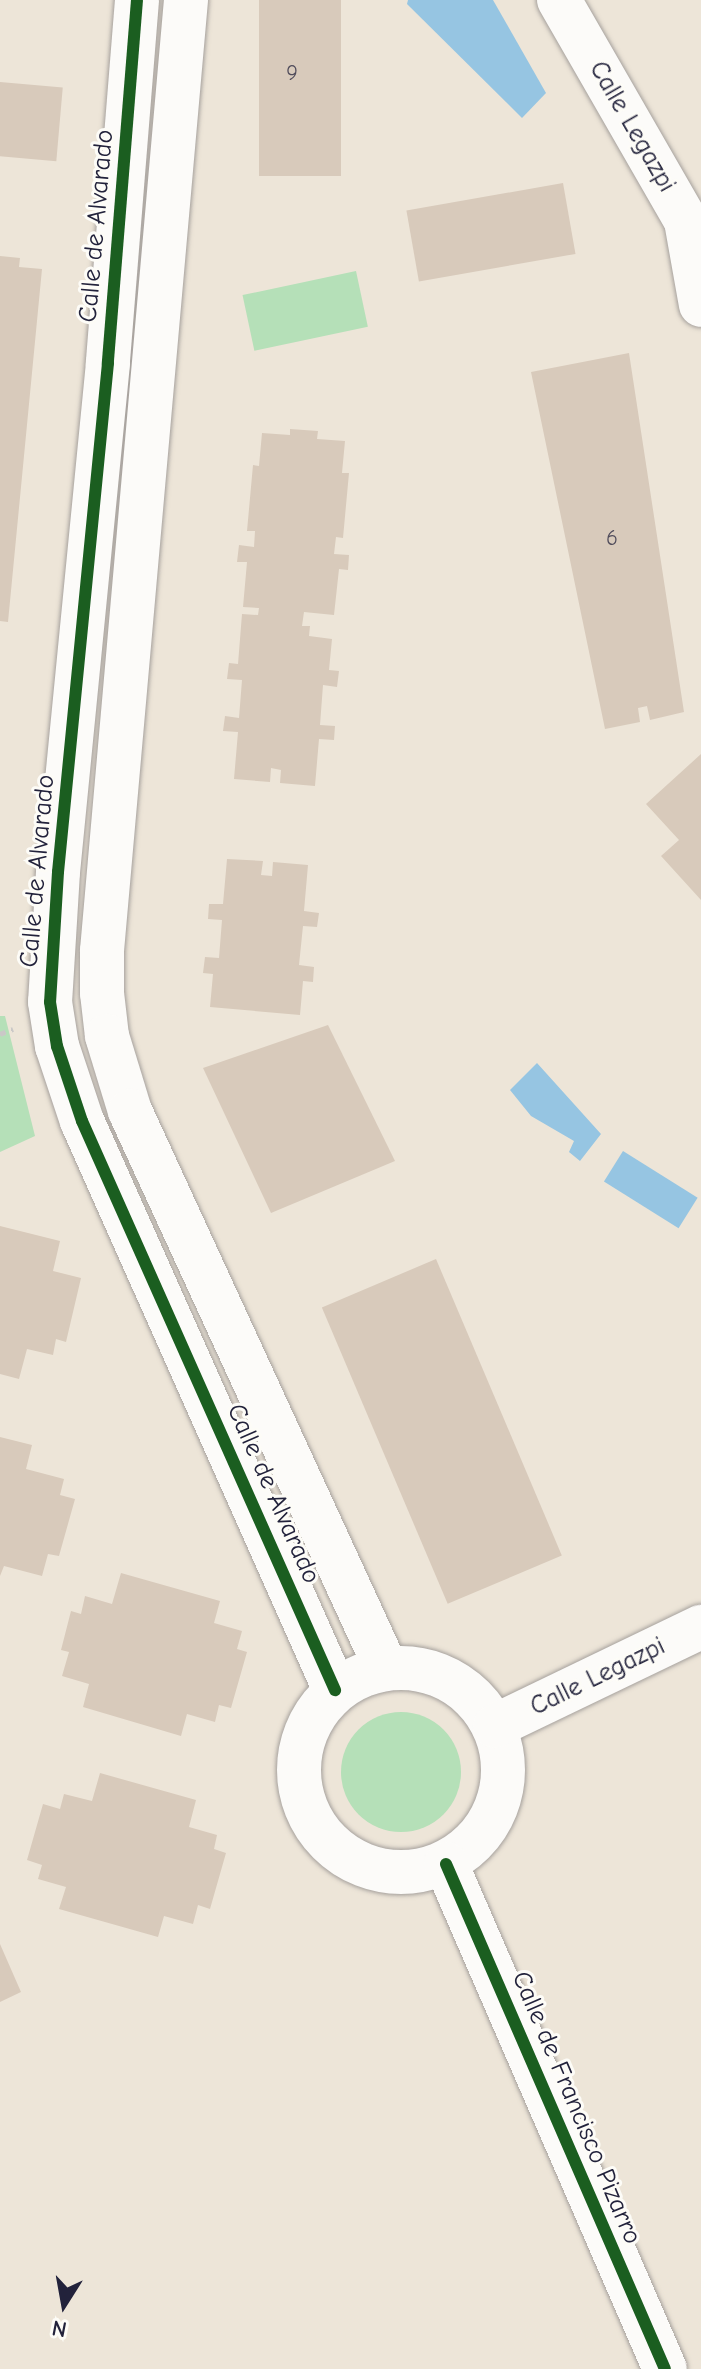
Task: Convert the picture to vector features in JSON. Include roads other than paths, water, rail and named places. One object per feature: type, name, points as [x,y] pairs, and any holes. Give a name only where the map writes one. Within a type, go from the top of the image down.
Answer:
[{"type":"street","name":"Calle de Alvarado","points":[[137,0],[108,363],[58,872],[50,1002],[57,1046],[82,1121],[335,1690]]},
{"type":"street","name":"Calle de Alvarado","points":[[186,0],[102,951],[102,993],[107,1036],[130,1111],[386,1668]]},
{"type":"street","name":"Calle Legazpi","points":[[559,0],[686,221],[701,305]]},
{"type":"street","name":"Calle Legazpi","points":[[495,1726],[701,1627]]},
{"type":"street","points":[[386,1668],[429,1671],[468,1692],[495,1726],[504,1765],[499,1805],[478,1840],[446,1864],[400,1874],[355,1864],[319,1835],[299,1792],[298,1755],[311,1719],[335,1690],[359,1676],[386,1668]]},
{"type":"street","name":"Calle de Francisco Pizarro","points":[[446,1864],[665,2369]]},
{"type":"water","points":[[408,0],[493,0],[546,93],[522,118],[407,4]]},
{"type":"water","points":[[537,1063],[601,1134],[580,1161],[569,1152],[574,1141],[531,1116],[510,1090]]},
{"type":"water","points":[[623,1151],[698,1198],[679,1228],[604,1182]]}]
